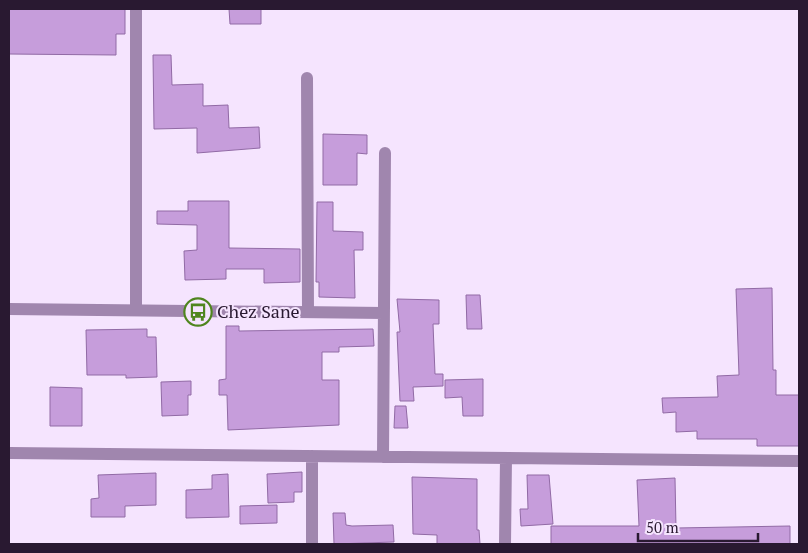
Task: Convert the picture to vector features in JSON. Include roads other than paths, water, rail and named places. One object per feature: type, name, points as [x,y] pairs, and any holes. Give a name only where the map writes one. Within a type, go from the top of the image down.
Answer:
[{"type":"street","points":[[136,9],[136,310]]},
{"type":"street","points":[[307,78],[308,312]]},
{"type":"street","points":[[383,457],[385,153]]},
{"type":"street","points":[[9,309],[384,313]]},
{"type":"street","points":[[9,453],[799,461]]},
{"type":"street","points":[[312,456],[312,544]]},
{"type":"street","points":[[505,544],[506,458]]},
{"type":"place","name":"Chez Sane","points":[[198,312]]}]
